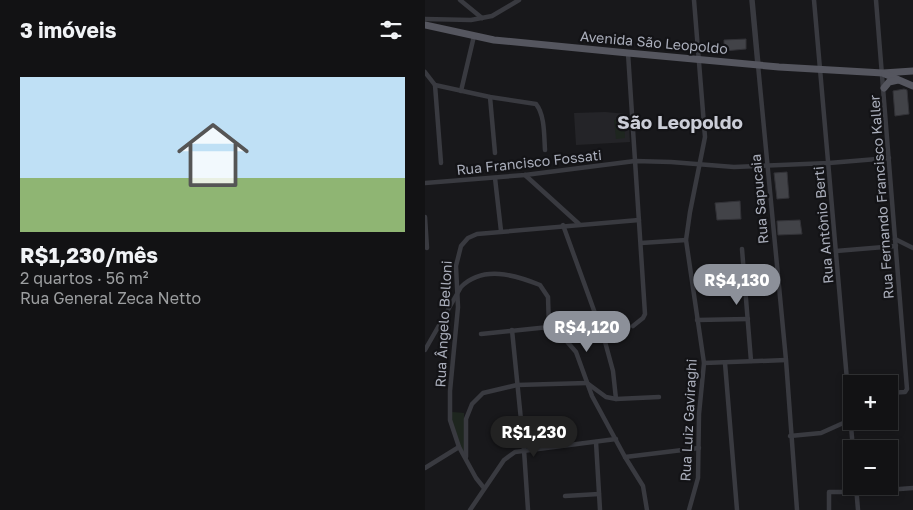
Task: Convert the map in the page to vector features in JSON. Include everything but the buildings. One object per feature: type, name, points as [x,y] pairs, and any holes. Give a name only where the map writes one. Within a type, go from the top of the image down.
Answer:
[{"type":"main road","name":"Avenida São Leopoldo","points":[[425,25],[474,36],[627,53],[758,65],[883,73],[913,71]]},
{"type":"main road","name":"Avenida São Leopoldo","points":[[883,73],[913,86]]},
{"type":"main road","points":[[884,88],[889,82],[900,80]]},
{"type":"street","points":[[459,0],[482,18]]},
{"type":"street","points":[[425,20],[471,20],[492,16],[519,0]]},
{"type":"street","name":"Rua Luiz Gaviraghi","points":[[689,510],[698,478],[699,405],[704,364],[686,240],[689,212],[705,137],[694,0]]},
{"type":"street","points":[[752,0],[758,65]]},
{"type":"street","name":"Rua Antônio Berti","points":[[814,0],[848,375]]},
{"type":"street","name":"Rua Fernando Francisco Kaller","points":[[876,0],[907,389],[905,392],[898,392]]},
{"type":"street","points":[[461,91],[474,36]]},
{"type":"street","points":[[627,53],[645,314],[633,326]]},
{"type":"street","name":"Rua Sapucaia","points":[[758,65],[786,360],[790,436],[797,510]]},
{"type":"street","points":[[425,72],[435,85],[441,163]]},
{"type":"street","points":[[435,85],[536,104],[542,117],[545,150]]},
{"type":"street","points":[[490,96],[495,153]]},
{"type":"street","name":"Rua Francisco Fossati","points":[[425,183],[525,175],[635,161],[734,167],[829,164],[889,158]]},
{"type":"street","points":[[525,175],[579,224]]},
{"type":"street","points":[[495,178],[501,232]]},
{"type":"street","points":[[425,217],[427,248]]},
{"type":"street","name":"Rua Ângelo Belloni","points":[[484,488],[459,448],[451,428],[449,412],[456,333],[457,266],[458,257],[464,242],[477,234],[639,220]]},
{"type":"street","points":[[563,226],[604,338],[613,371],[616,399]]},
{"type":"street","points":[[895,239],[913,248]]},
{"type":"street","points":[[641,243],[686,240]]},
{"type":"street","points":[[836,252],[896,246]]},
{"type":"street","points":[[742,250],[751,361]]},
{"type":"street","points":[[425,350],[465,283],[481,274],[502,274],[534,283],[543,288],[548,297],[549,327]]},
{"type":"street","points":[[697,320],[747,319]]},
{"type":"street","points":[[481,334],[549,327],[563,337],[576,352],[592,396],[643,486],[647,510]]},
{"type":"street","points":[[512,330],[528,510]]},
{"type":"street","points":[[704,364],[786,360]]},
{"type":"street","points":[[725,363],[737,510]]},
{"type":"street","points":[[466,458],[466,419],[472,404],[483,393],[517,385],[587,383],[606,397],[616,399],[659,398]]},
{"type":"street","points":[[790,436],[821,433],[843,423]]},
{"type":"street","points":[[470,510],[510,454],[524,450],[616,439]]},
{"type":"street","points":[[596,442],[601,510]]},
{"type":"street","points":[[425,468],[459,448]]},
{"type":"street","points":[[625,457],[699,448]]},
{"type":"street","points":[[898,488],[913,488]]},
{"type":"street","points":[[829,510],[829,492],[843,490]]},
{"type":"street","points":[[565,496],[599,494]]},
{"type":"street","points":[[857,495],[858,510]]},
{"type":"shaded area","points":[[605,112],[628,114],[630,142],[576,145],[574,113]]},
{"type":"shaded area","points":[[624,119],[625,138],[616,139],[614,120]]},
{"type":"shaded area","points":[[452,412],[464,413],[464,454],[452,425]]},
{"type":"district","name":"São Leopoldo","points":[[680,121]]}]
